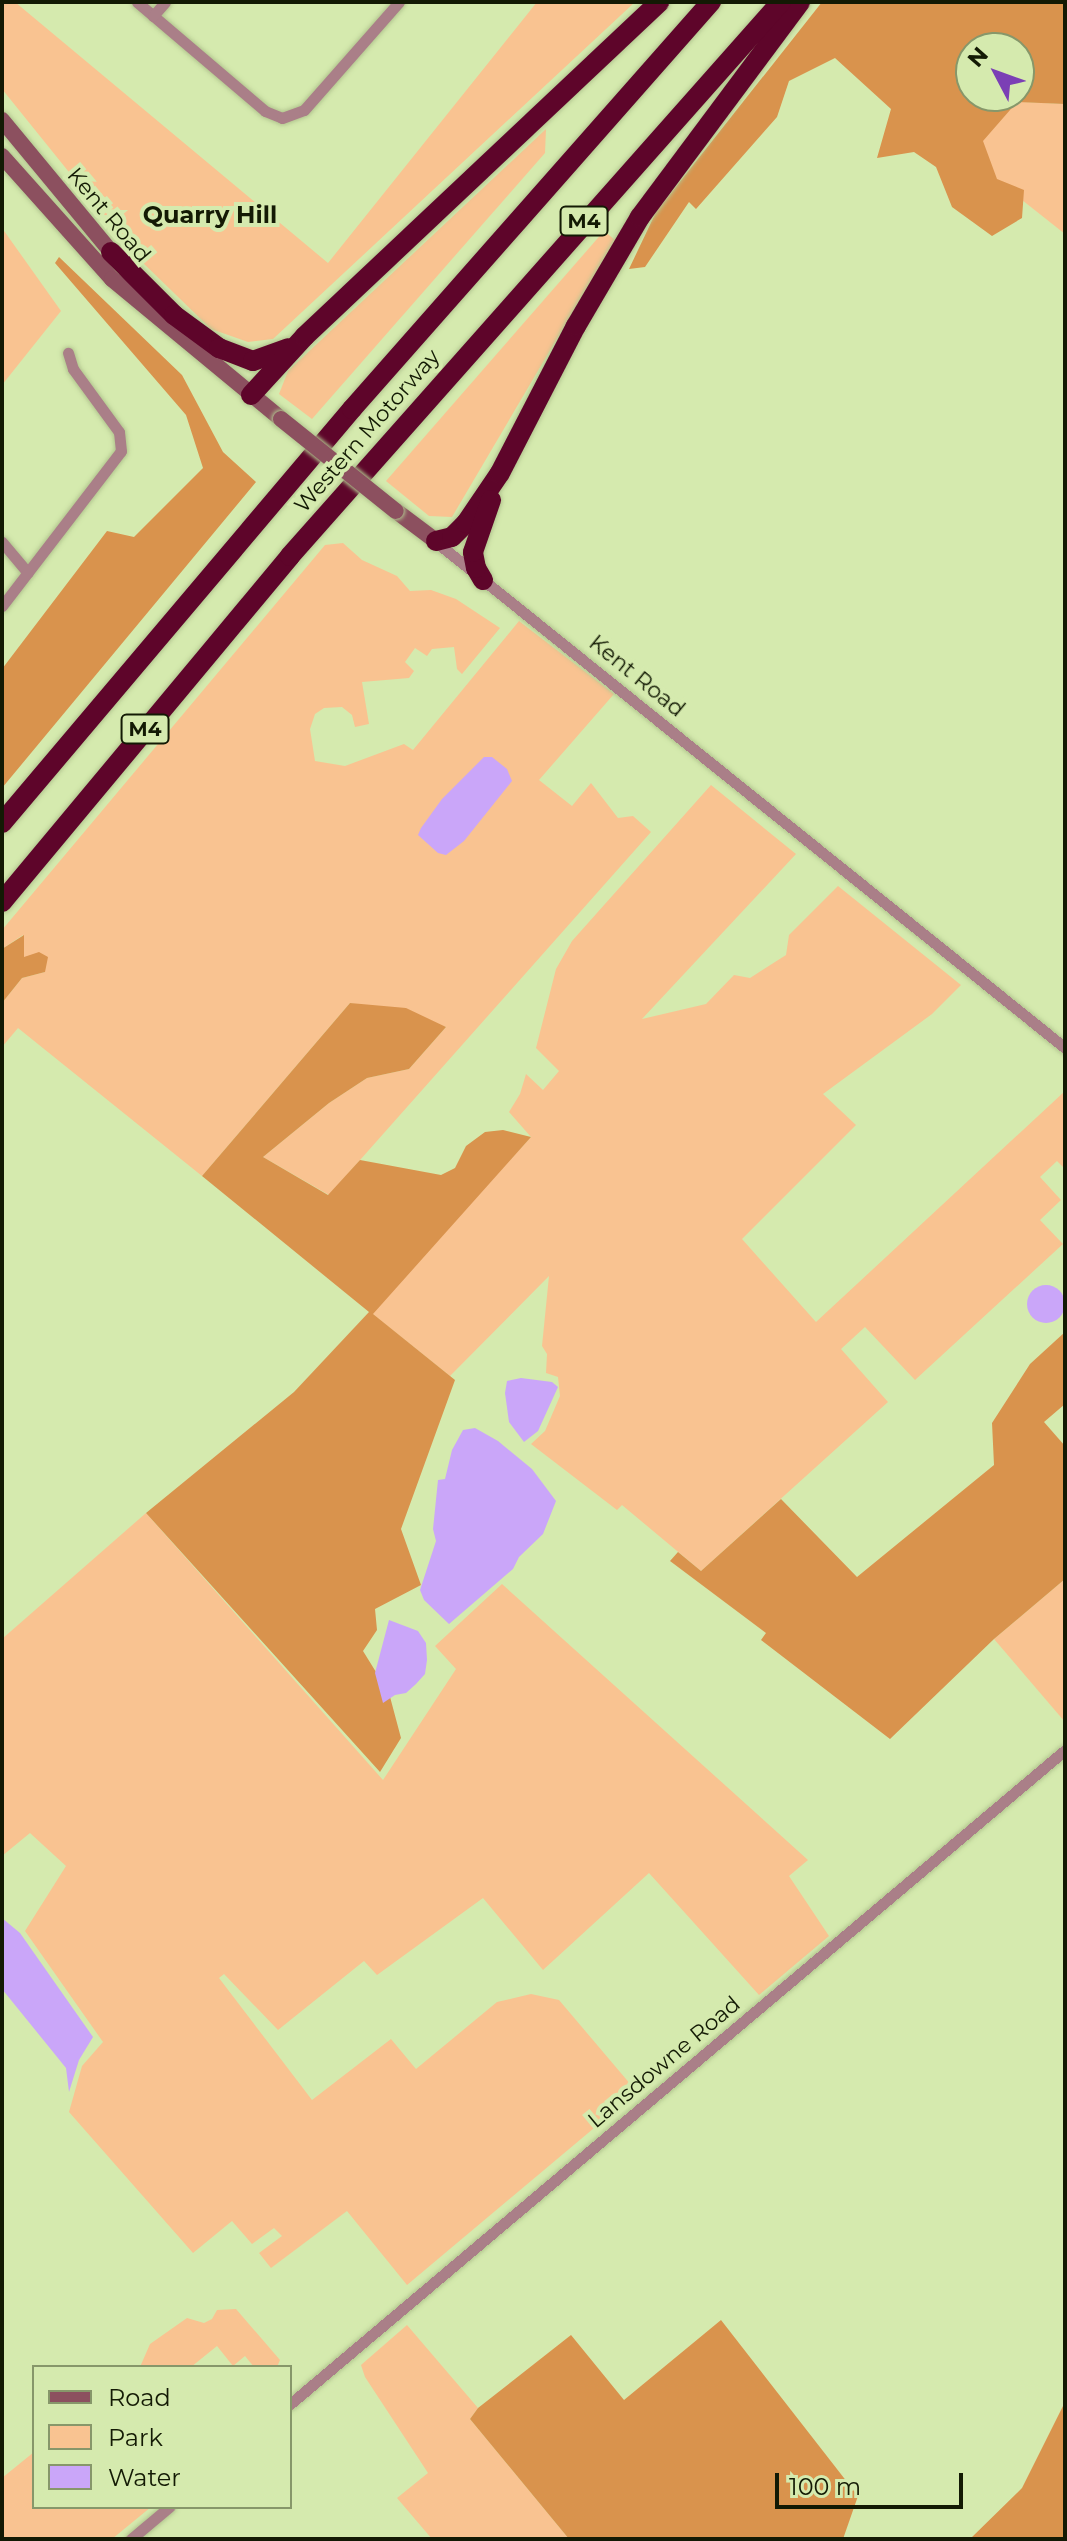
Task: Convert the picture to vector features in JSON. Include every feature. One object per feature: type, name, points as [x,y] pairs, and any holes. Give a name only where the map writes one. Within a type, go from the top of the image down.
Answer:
[{"type":"highway","points":[[251,395],[305,336],[659,2]]},
{"type":"highway","name":"Western Motorway","points":[[2,823],[352,409],[711,2]]},
{"type":"highway","name":"Western Motorway","points":[[2,902],[299,545],[781,2]]},
{"type":"highway","points":[[436,541],[459,531],[500,473],[576,326],[640,217],[800,2]]},
{"type":"highway","points":[[111,252],[196,334],[230,354],[253,361],[265,359],[305,336]]},
{"type":"highway","points":[[483,580],[476,568],[473,552],[500,473]]},
{"type":"main road","name":"Kent Road","points":[[2,120],[183,339]]},
{"type":"main road","name":"Kent Road","points":[[2,156],[93,260],[251,395],[436,541]]},
{"type":"street","points":[[137,2],[265,111],[287,118],[308,106],[399,2]]},
{"type":"street","points":[[153,16],[165,2]]},
{"type":"street","points":[[2,606],[117,458],[122,447],[119,432],[73,369],[68,353]]},
{"type":"street","name":"Kent Road","points":[[436,541],[1065,1048]]},
{"type":"street","points":[[2,542],[28,573]]},
{"type":"street","name":"Lansdowne Road","points":[[292,2402],[1065,1750]]},
{"type":"street","points":[[131,2539],[167,2509]]},
{"type":"green space","points":[[2,2],[15,2],[328,263],[537,2],[635,2],[273,339],[248,342],[211,329],[139,259],[2,89]]},
{"type":"green space","points":[[1035,103],[1065,104],[1065,234],[964,154],[957,112],[1035,112]]},
{"type":"green space","points":[[546,129],[545,153],[312,419],[279,394],[288,371]]},
{"type":"green space","points":[[2,228],[61,311],[2,385]]},
{"type":"green space","points":[[604,231],[615,240],[452,517],[429,516],[386,481]]},
{"type":"green space","points":[[343,543],[362,560],[397,576],[410,591],[431,590],[456,599],[500,628],[462,674],[457,669],[454,647],[432,649],[427,656],[415,648],[405,662],[414,671],[409,678],[362,682],[369,724],[355,727],[352,715],[342,707],[324,708],[315,714],[310,729],[315,761],[345,766],[404,744],[413,750],[519,621],[614,694],[539,780],[572,806],[591,783],[618,818],[633,816],[651,832],[329,1195],[263,1157],[329,1103],[367,1078],[409,1069],[446,1027],[350,1003],[202,1176],[18,1028],[2,1047],[2,1003],[22,978],[45,972],[24,957],[23,935],[2,949],[2,930],[325,545]]},
{"type":"green space","points":[[711,785],[796,854],[642,1019],[706,1004],[734,975],[750,978],[786,955],[789,935],[838,886],[961,985],[932,1014],[823,1094],[856,1125],[742,1239],[816,1322],[1065,1091],[1065,1169],[1057,1161],[1040,1177],[1061,1200],[1040,1220],[1063,1244],[915,1380],[865,1327],[841,1349],[888,1402],[701,1571],[622,1505],[617,1510],[531,1444],[545,1431],[560,1396],[558,1377],[546,1373],[547,1354],[542,1346],[549,1276],[450,1376],[370,1312],[531,1137],[509,1112],[520,1094],[526,1074],[543,1090],[559,1071],[536,1048],[556,969],[572,941]]},
{"type":"green space","points":[[146,1513],[383,1780],[456,1669],[435,1646],[502,1584],[808,1860],[789,1876],[829,1936],[759,1995],[649,1873],[543,1970],[483,1898],[377,1975],[364,1961],[278,2030],[224,1974],[219,1978],[312,2100],[391,2039],[416,2069],[497,2002],[531,1994],[559,2000],[637,2092],[407,2285],[347,2211],[271,2268],[259,2253],[282,2236],[274,2228],[252,2244],[232,2221],[193,2253],[69,2112],[82,2066],[103,2042],[25,1931],[66,1866],[30,1833],[2,1856],[2,1639]]},
{"type":"green space","points":[[1065,1579],[1065,1722],[994,1639]]},
{"type":"green space","points":[[236,2309],[280,2360],[278,2365],[252,2365],[245,2356],[232,2365],[217,2346],[193,2365],[141,2365],[150,2344],[187,2318],[204,2323],[212,2319],[217,2310]]},
{"type":"green space","points":[[407,2325],[478,2408],[470,2419],[569,2539],[432,2539],[397,2498],[428,2473],[365,2377],[361,2365]]},
{"type":"green space","points":[[32,2454],[32,2509],[149,2509],[112,2539],[2,2539],[2,2478]]},
{"type":"shaded area","points":[[822,2],[1065,2],[1065,104],[1035,103],[1035,32],[955,32],[955,112],[1008,112],[983,141],[997,179],[1024,190],[1022,218],[992,236],[952,207],[936,167],[914,152],[877,158],[891,109],[835,58],[789,81],[777,117],[696,209],[689,202],[645,267],[629,269],[656,212]]},
{"type":"shaded area","points":[[59,257],[182,375],[223,452],[256,482],[2,788],[2,669],[107,531],[134,537],[203,468],[186,415],[55,263]]},
{"type":"shaded area","points":[[24,935],[24,957],[39,952],[48,957],[45,972],[22,978],[2,1003],[2,949]]},
{"type":"shaded area","points":[[350,1003],[406,1008],[446,1027],[409,1069],[367,1078],[329,1103],[263,1157],[328,1195],[360,1160],[441,1175],[455,1168],[466,1146],[485,1132],[503,1130],[531,1137],[373,1314],[455,1380],[401,1529],[421,1585],[375,1609],[377,1630],[363,1651],[389,1693],[401,1738],[380,1772],[146,1513],[294,1392],[369,1312],[202,1176]]},
{"type":"shaded area","points":[[1065,1332],[1065,1404],[1044,1422],[1065,1446],[1065,1579],[994,1639],[890,1739],[761,1640],[766,1633],[670,1561],[678,1552],[701,1571],[781,1499],[857,1577],[994,1465],[992,1423],[1030,1364]]},
{"type":"shaded area","points":[[721,2320],[858,2496],[843,2539],[569,2539],[470,2419],[478,2408],[571,2335],[624,2400]]},
{"type":"shaded area","points":[[1065,2402],[1065,2539],[970,2539],[1022,2488]]},
{"type":"water","points":[[484,757],[492,757],[507,769],[512,781],[464,841],[446,855],[438,853],[418,835],[421,828],[442,799]]},
{"type":"water","points":[[1046,1285],[1059,1291],[1065,1304],[1059,1317],[1046,1323],[1033,1317],[1027,1304],[1033,1291]]},
{"type":"water","points":[[521,1378],[552,1382],[558,1387],[538,1431],[524,1442],[509,1422],[505,1393],[507,1381]]},
{"type":"water","points":[[475,1428],[498,1441],[532,1469],[556,1501],[543,1534],[519,1557],[513,1569],[449,1624],[424,1600],[420,1590],[436,1541],[433,1529],[438,1480],[445,1479],[452,1450],[463,1430]]},
{"type":"water","points":[[389,1620],[418,1631],[426,1643],[427,1660],[425,1674],[416,1684],[406,1693],[395,1695],[383,1703],[375,1673]]},
{"type":"water","points":[[2,1918],[20,1933],[93,2037],[79,2060],[69,2092],[66,2068],[2,1989]]},
{"type":"district","name":"Quarry Hill","points":[[210,215]]}]
